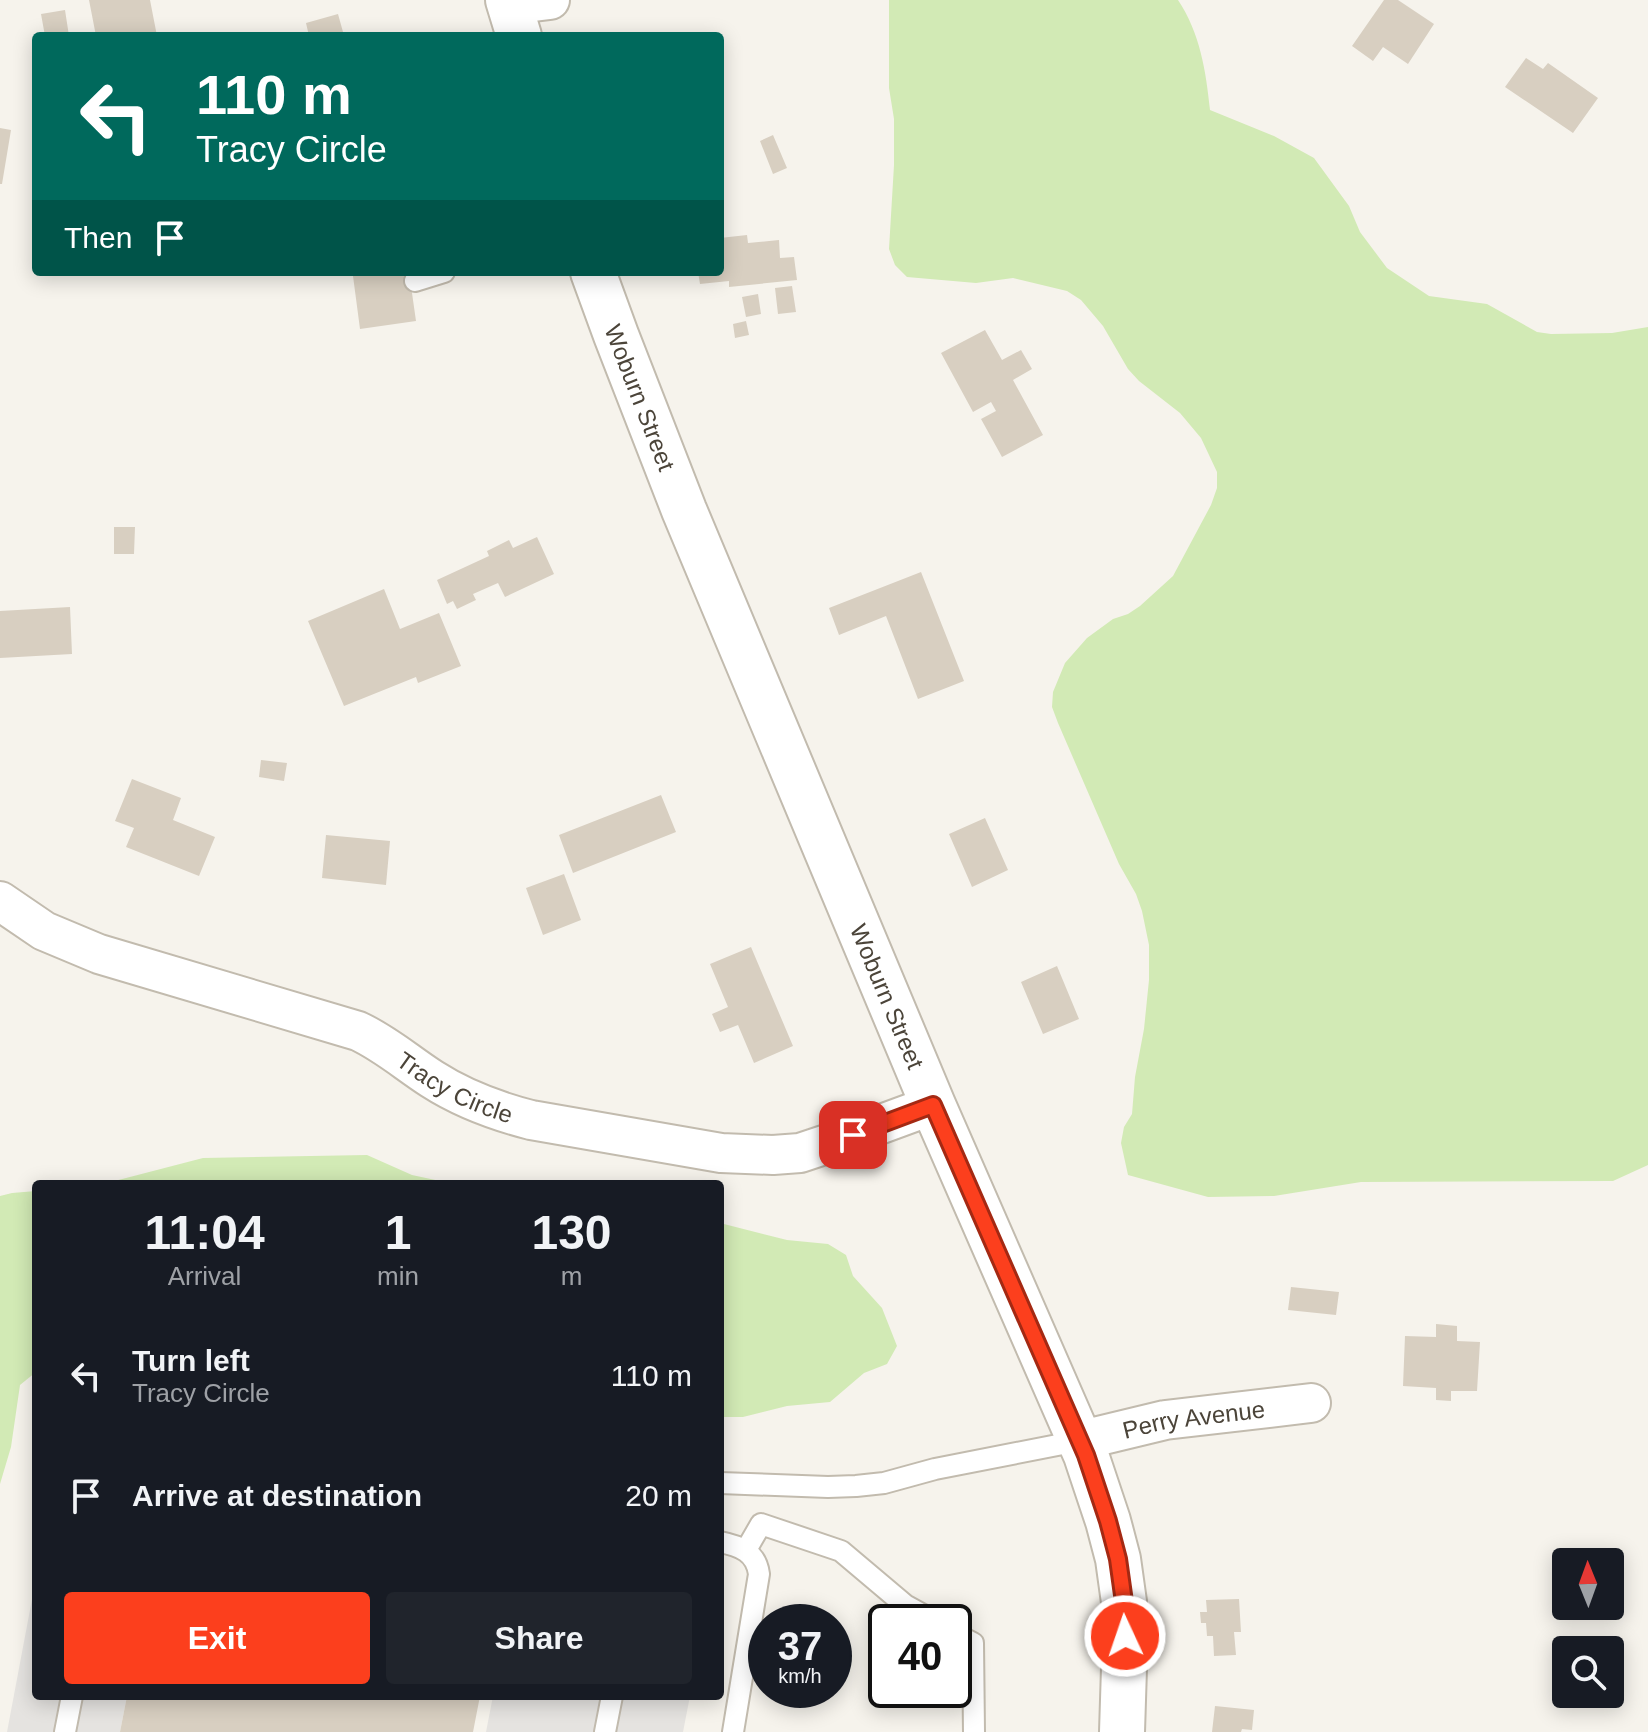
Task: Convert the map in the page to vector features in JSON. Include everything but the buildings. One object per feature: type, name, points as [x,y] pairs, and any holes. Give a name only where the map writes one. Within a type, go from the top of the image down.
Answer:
[{"type":"street","name":"Woburn Street","points":[[594,276],[671,477],[933,1105],[1086,1455],[1118,1559],[1124,1602],[1122,1732]]},
{"type":"street","name":"Tracy Circle","points":[[0,901],[44,931],[99,954],[358,1031],[456,1093],[531,1120],[721,1153],[773,1155],[814,1149],[933,1105]]},
{"type":"street","name":"Perry Avenue","points":[[1078,1441],[1165,1420],[1311,1403]]},
{"type":"lane","points":[[415,281],[431,276]]},
{"type":"lane","points":[[724,1483],[828,1487],[870,1484],[1078,1441]]},
{"type":"lane","points":[[746,1550],[761,1524],[841,1551],[904,1604]]},
{"type":"lane","points":[[724,1543],[746,1550],[756,1561],[759,1582],[733,1732]]},
{"type":"lane","points":[[972,1642],[974,1732]]},
{"type":"lane","points":[[65,1732],[71,1700]]},
{"type":"lane","points":[[605,1732],[611,1700]]},
{"type":"green space","points":[[889,0],[1178,0],[1192,26],[1201,53],[1210,110],[1274,136],[1314,158],[1349,206],[1360,232],[1387,268],[1429,296],[1487,304],[1537,332],[1612,333],[1648,327],[1648,1165],[1613,1181],[1361,1182],[1274,1196],[1208,1197],[1128,1175],[1121,1143],[1124,1127],[1132,1114],[1149,980],[1149,945],[1136,894],[1119,864],[1058,723],[1052,707],[1053,692],[1065,663],[1087,638],[1113,619],[1140,606],[1173,576],[1211,505],[1217,488],[1217,472],[1201,438],[1180,413],[1128,369],[1103,326],[1081,300],[1067,291],[1013,278],[976,283],[907,277],[895,265],[889,249],[894,119],[889,88]]},
{"type":"green space","points":[[367,1155],[412,1175],[435,1180],[118,1180],[203,1158]]},
{"type":"green space","points":[[32,1191],[32,1375],[20,1385],[11,1447],[0,1484],[0,1196]]},
{"type":"green space","points":[[724,1224],[787,1240],[828,1244],[846,1255],[853,1276],[882,1308],[897,1346],[887,1364],[864,1373],[830,1402],[787,1406],[743,1417],[724,1417]]},
{"type":"shaded area","points":[[32,1599],[32,1700],[126,1700],[120,1732],[7,1732]]},
{"type":"shaded area","points":[[492,1700],[689,1700],[683,1732],[486,1732]]},
{"type":"route","points":[[853,1135],[933,1105],[1086,1455],[1118,1559],[1125,1636]]}]
